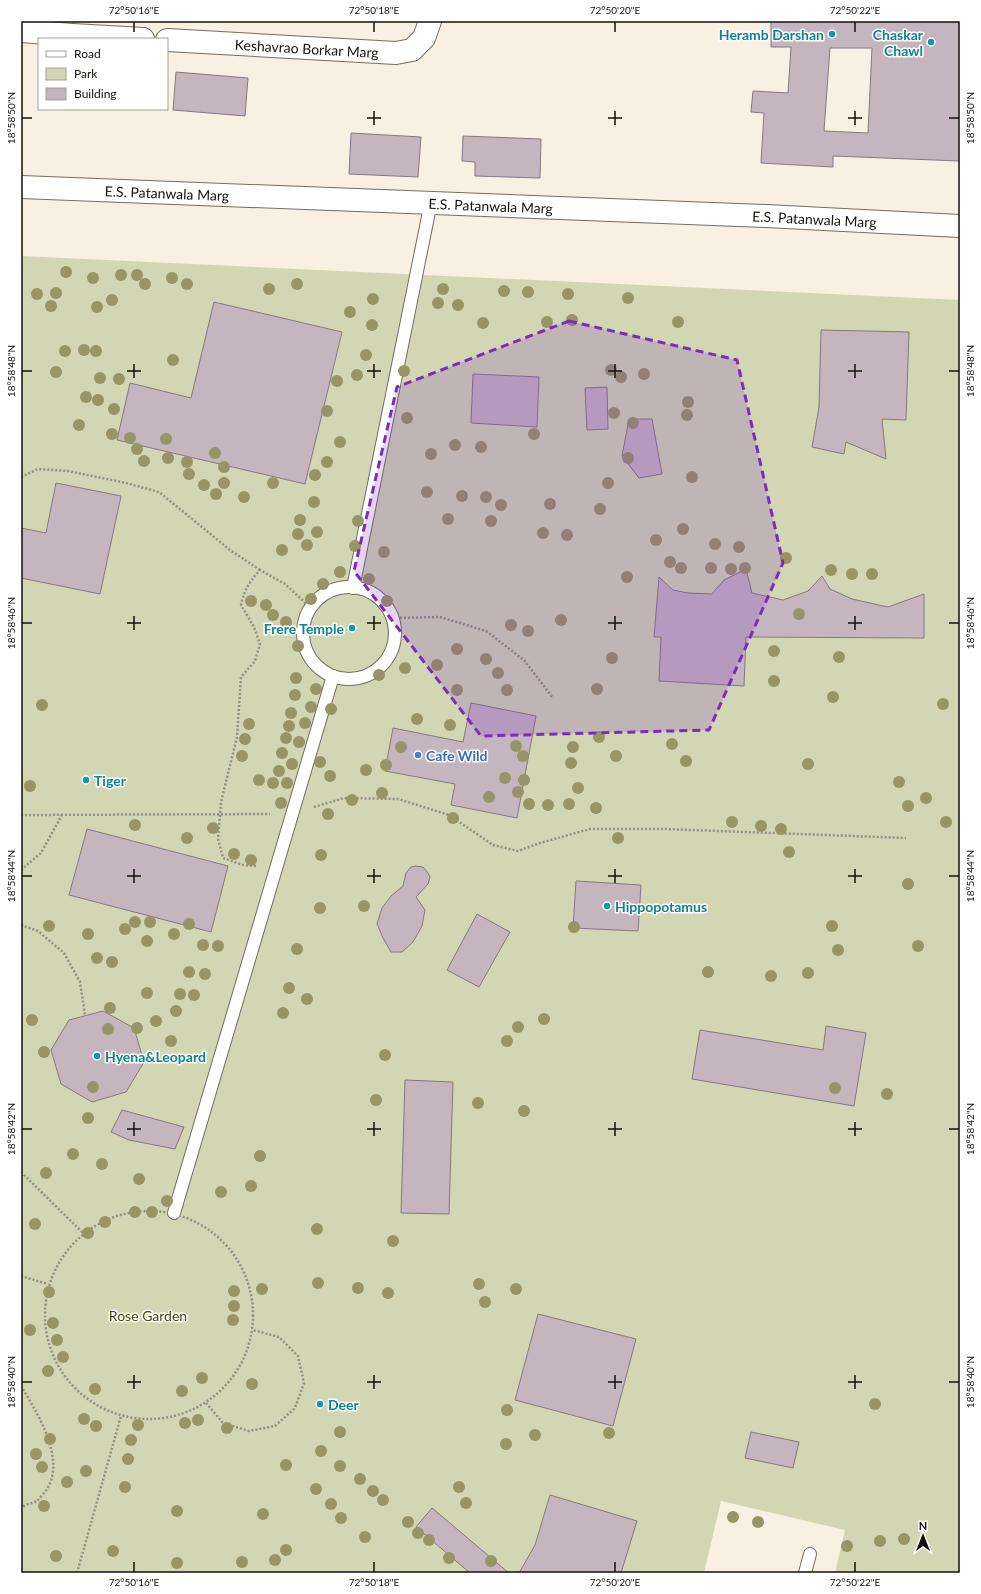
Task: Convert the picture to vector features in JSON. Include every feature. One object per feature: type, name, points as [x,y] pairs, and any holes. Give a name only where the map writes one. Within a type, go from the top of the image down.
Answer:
[{"type":"street","name":"Keshavrao Borkar Marg","points":[[168,40],[396,52],[412,50],[424,38],[430,21]]},
{"type":"street","points":[[21,30],[73,28],[137,38]]},
{"type":"street","name":"E.S. Patanwala Marg","points":[[21,187],[430,202],[766,216],[960,226]]},
{"type":"lane","points":[[353,588],[430,202]]},
{"type":"lane","points":[[340,588],[365,590],[377,597],[386,606],[392,618],[395,632],[393,647],[386,660],[376,671],[362,677],[347,679],[333,676],[321,670],[311,660],[305,647],[303,634],[305,620],[311,608],[318,599],[329,592],[340,588]]},
{"type":"lane","points":[[174,1214],[333,676]]},
{"type":"lane","points":[[806,1573],[810,1554]]},
{"type":"path","points":[[21,477],[38,469],[68,471],[126,483],[159,492],[230,550],[260,570],[285,584],[311,608]]},
{"type":"path","points":[[260,570],[248,583],[241,606],[254,627],[260,644],[255,661],[241,677],[237,736],[221,802],[218,839],[223,858],[243,865],[264,867],[280,854]]},
{"type":"path","points":[[392,618],[440,617],[486,631],[524,660],[553,698]]},
{"type":"path","points":[[21,815],[292,814],[344,798],[398,799],[449,815],[493,845],[518,851],[540,843],[590,829],[665,829],[906,838]]},
{"type":"path","points":[[21,870],[41,853],[62,815]]},
{"type":"path","points":[[21,925],[38,931],[64,953],[80,982],[86,1015]]},
{"type":"path","points":[[21,1172],[83,1233]]},
{"type":"path","points":[[142,1211],[174,1214],[202,1225],[226,1244],[244,1270],[253,1299],[253,1330],[244,1358],[228,1383],[206,1403],[179,1415],[150,1420],[121,1416],[90,1402],[66,1380],[49,1350],[43,1317],[48,1284],[62,1256],[83,1233],[111,1218],[142,1211]]},
{"type":"path","points":[[21,1276],[48,1284]]},
{"type":"path","points":[[206,1403],[223,1423],[249,1432],[275,1426],[296,1408],[304,1383],[298,1356],[279,1337],[253,1330]]},
{"type":"path","points":[[21,1386],[38,1415],[53,1456],[53,1472],[47,1488],[37,1501],[24,1506],[21,1509]]},
{"type":"path","points":[[77,1573],[121,1416]]},
{"type":"highlighted area","points":[[569,321],[737,360],[783,563],[709,730],[481,736],[354,571],[397,387]]},
{"type":"green space","name":"Rose Garden","points":[[21,256],[960,300],[960,1573],[835,1573],[845,1530],[721,1501],[704,1573],[21,1573]]},
{"type":"building","points":[[771,21],[960,21],[960,161],[833,156],[833,167],[761,163],[764,113],[751,112],[753,91],[788,93],[791,47],[771,47]],"holes":[[[830,48],[872,48],[868,133],[824,131]]]},
{"type":"building","points":[[176,72],[248,78],[245,116],[173,110]]},
{"type":"building","points":[[351,133],[421,137],[418,177],[349,174]]},
{"type":"building","points":[[463,136],[541,139],[540,178],[475,176],[475,162],[462,161]]},
{"type":"building","points":[[214,302],[342,332],[305,484],[117,440],[130,383],[191,398]]},
{"type":"building","points":[[821,330],[909,332],[906,420],[882,419],[886,459],[846,442],[844,454],[812,447],[819,407]]},
{"type":"building","points":[[473,374],[539,377],[537,427],[471,423]]},
{"type":"building","points":[[607,387],[608,429],[587,430],[585,388]]},
{"type":"building","points":[[629,419],[652,419],[662,474],[639,478],[622,456]]},
{"type":"building","points":[[56,483],[121,496],[100,594],[21,578],[21,528],[46,533]]},
{"type":"building","points":[[746,569],[752,593],[783,600],[808,591],[822,576],[830,589],[852,599],[888,607],[924,594],[924,638],[746,637],[744,686],[659,681],[661,637],[654,637],[659,577],[673,590],[688,593],[712,594],[724,580]]},
{"type":"building","points":[[471,703],[536,716],[517,818],[451,805],[455,784],[385,771],[393,728],[463,742]]},
{"type":"building","points":[[87,829],[228,866],[211,932],[69,895]]},
{"type":"building","points":[[411,867],[423,867],[430,877],[428,884],[416,897],[425,910],[422,926],[413,942],[402,952],[391,952],[377,924],[382,908],[391,896],[403,886],[406,873]]},
{"type":"building","name":"Hippopotamus","points":[[576,881],[641,885],[638,931],[573,928]]},
{"type":"building","points":[[477,914],[510,932],[479,987],[447,970]]},
{"type":"building","name":"Hyena&Leopard","points":[[103,1011],[134,1028],[144,1062],[126,1092],[92,1102],[61,1084],[51,1050],[69,1020]]},
{"type":"building","points":[[826,1026],[866,1033],[854,1106],[692,1079],[700,1030],[823,1050]]},
{"type":"building","points":[[405,1080],[453,1082],[449,1214],[401,1213]]},
{"type":"building","points":[[122,1110],[184,1127],[175,1149],[129,1140],[111,1132]]},
{"type":"building","points":[[538,1314],[636,1339],[613,1426],[515,1400]]},
{"type":"building","points":[[751,1432],[799,1442],[793,1468],[745,1458]]},
{"type":"building","points":[[550,1495],[637,1521],[621,1573],[519,1573],[535,1545]]},
{"type":"building","points":[[432,1508],[509,1573],[470,1573],[416,1527]]},
{"type":"place","name":"Heramb Darshan","points":[[832,34]]},
{"type":"place","name":"Chaskar Chawl","points":[[931,42]]},
{"type":"place","name":"Frere Temple","points":[[352,628]]},
{"type":"place","name":"Cafe Wild","points":[[418,755]]},
{"type":"place","name":"Tiger","points":[[86,780]]},
{"type":"place","name":"Hippopotamus","points":[[607,906]]},
{"type":"place","name":"Hyena&Leopard","points":[[97,1056]]},
{"type":"place","name":"Deer","points":[[320,1404]]}]
